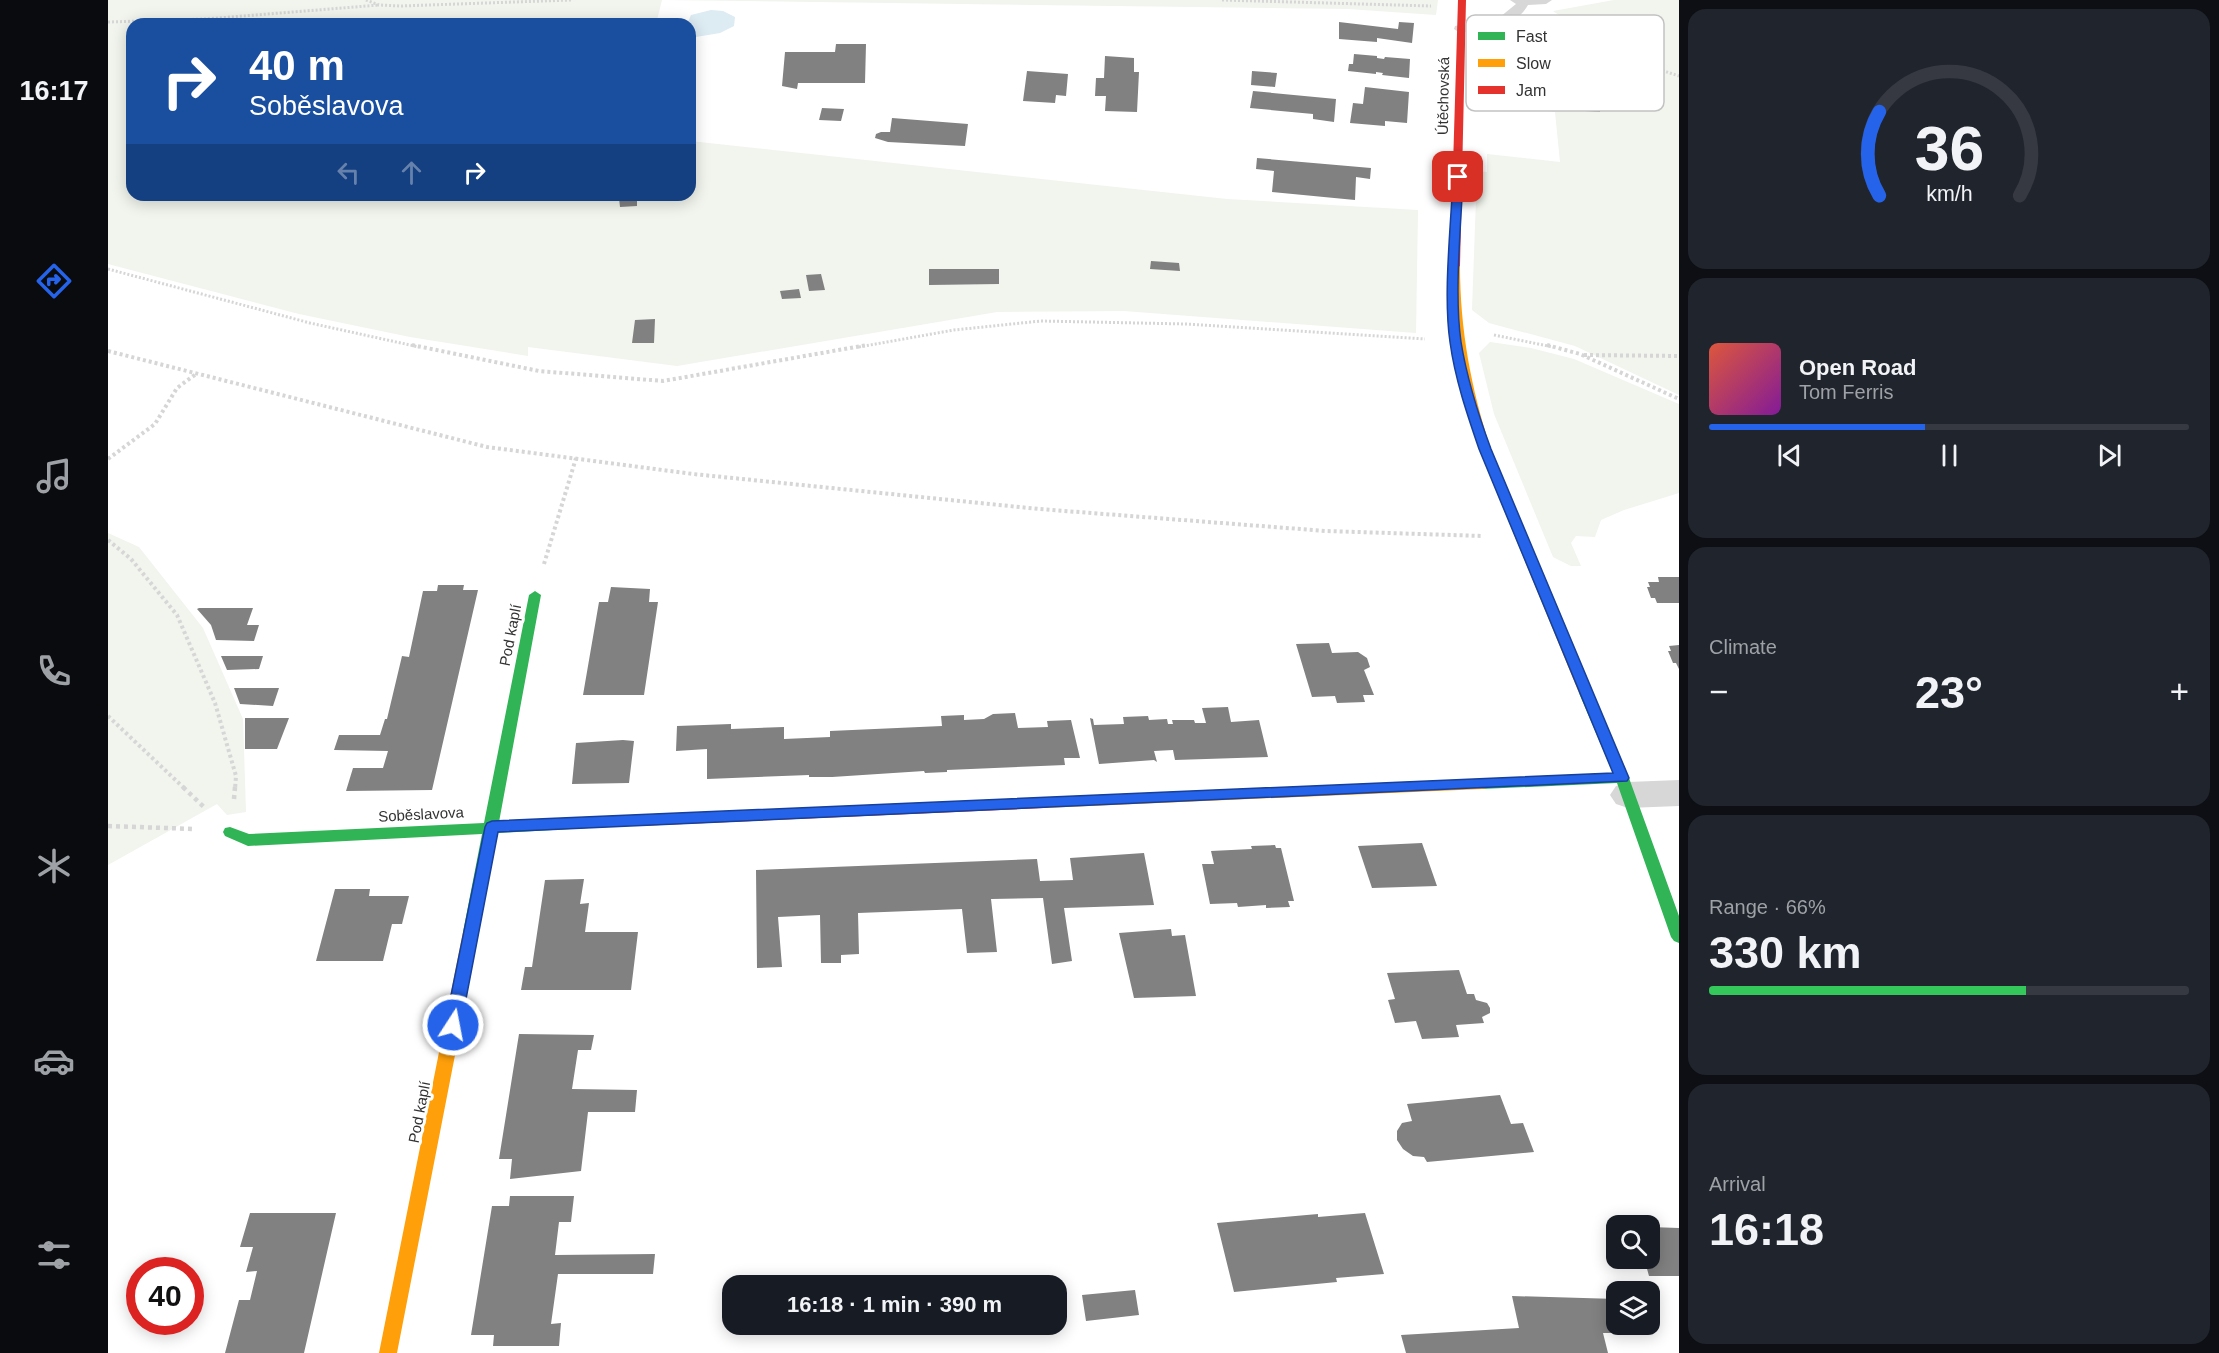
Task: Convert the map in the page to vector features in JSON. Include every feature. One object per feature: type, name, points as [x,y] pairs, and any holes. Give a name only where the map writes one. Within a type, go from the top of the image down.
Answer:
[{"type":"street","name":"Útěchovská","points":[[1462,3],[1455,335],[1467,399],[1485,449],[1625,786],[1679,937]]},
{"type":"street","name":"Pod kaplí","points":[[387,1353],[492,827],[535,595]]},
{"type":"street","points":[[1625,786],[1679,793]]},
{"type":"street","name":"Soběslavova","points":[[230,832],[248,840],[492,827],[1625,786]]},
{"type":"lane","points":[[1515,15],[1519,12],[1520,1],[1546,0]]},
{"type":"lane","points":[[1460,29],[1466,28]]},
{"type":"path","points":[[366,0],[379,5]]},
{"type":"path","points":[[218,18],[379,5],[571,0]]},
{"type":"path","points":[[1222,0],[1315,4],[1462,3]]},
{"type":"path","points":[[108,22],[126,21]]},
{"type":"path","points":[[1664,71],[1679,76]]},
{"type":"path","points":[[108,269],[310,323],[395,342],[539,371],[609,378],[663,381],[954,330],[1041,321],[1186,324],[1339,335],[1455,335],[1532,341],[1580,354],[1679,399]]},
{"type":"path","points":[[108,351],[487,447],[693,474],[1039,509],[1326,531],[1523,537]]},
{"type":"path","points":[[1580,354],[1679,357]]},
{"type":"path","points":[[108,459],[155,424],[177,388],[197,374]]},
{"type":"path","points":[[535,595],[576,458]]},
{"type":"path","points":[[108,540],[131,559],[177,615],[215,703],[236,776],[230,832]]},
{"type":"path","points":[[108,716],[151,754],[230,832]]},
{"type":"path","points":[[108,826],[160,826],[230,832]]},
{"type":"shaded area","points":[[108,0],[662,0],[658,18],[126,18],[126,201],[696,201],[696,142],[1227,199],[1418,210],[1416,333],[1124,311],[997,312],[677,366],[528,347],[528,356],[410,337],[299,314],[108,264]]},
{"type":"shaded area","points":[[662,0],[1438,0],[1436,15],[1348,9]]},
{"type":"shaded area","points":[[1614,0],[1679,0],[1679,395],[1575,346],[1489,323],[1472,310],[1477,171],[1487,172],[1487,154],[1560,162],[1555,112],[1546,111],[1664,111],[1664,15],[1559,15],[1553,11]]},
{"type":"shaded area","points":[[711,10],[723,11],[735,17],[734,26],[720,33],[696,37],[696,18],[690,18],[691,15]]},
{"type":"shaded area","points":[[1490,342],[1531,348],[1574,359],[1679,404],[1679,493],[1624,510],[1601,520],[1595,537],[1576,536],[1571,543],[1581,566],[1571,566],[1553,557],[1494,414],[1479,353]]},
{"type":"shaded area","points":[[108,533],[139,547],[203,628],[243,719],[246,812],[227,815],[217,804],[108,865]]},
{"type":"building","points":[[1339,22],[1398,29],[1399,22],[1414,23],[1412,43],[1377,38],[1377,42],[1339,39]]},
{"type":"building","points":[[836,44],[866,44],[865,83],[798,83],[797,89],[782,86],[785,52],[835,52]]},
{"type":"building","points":[[1354,54],[1377,56],[1377,58],[1384,59],[1385,57],[1410,59],[1409,78],[1382,75],[1383,73],[1376,72],[1376,74],[1348,71],[1349,64],[1353,64]]},
{"type":"building","points":[[1105,56],[1134,58],[1134,72],[1139,72],[1137,112],[1105,111],[1106,96],[1095,96],[1096,78],[1104,78]]},
{"type":"building","points":[[1027,71],[1068,74],[1066,96],[1056,95],[1055,103],[1023,101]]},
{"type":"building","points":[[1252,71],[1277,73],[1275,87],[1251,85]]},
{"type":"building","points":[[1365,87],[1409,92],[1407,123],[1385,121],[1385,126],[1350,123],[1353,103],[1363,104]]},
{"type":"building","points":[[1253,91],[1336,99],[1334,122],[1313,119],[1313,114],[1250,108]]},
{"type":"building","points":[[822,108],[844,109],[841,121],[819,120]]},
{"type":"building","points":[[892,118],[968,124],[965,146],[888,142],[875,138],[876,134],[881,132],[890,132]]},
{"type":"building","points":[[1257,158],[1371,168],[1370,179],[1356,177],[1355,200],[1272,192],[1274,171],[1256,169]]},
{"type":"building","points":[[619,201],[637,201],[637,206],[620,207]]},
{"type":"building","points":[[1151,261],[1179,263],[1180,271],[1150,269]]},
{"type":"building","points":[[929,269],[999,269],[999,284],[929,285]]},
{"type":"building","points":[[821,274],[825,290],[809,291],[806,275]]},
{"type":"building","points":[[799,289],[801,298],[782,299],[780,291]]},
{"type":"building","points":[[655,319],[654,343],[632,343],[635,320]]},
{"type":"building","points":[[1658,577],[1679,577],[1679,603],[1657,603],[1655,598],[1651,598],[1647,587],[1650,587],[1648,582],[1659,582]]},
{"type":"building","points":[[438,585],[464,585],[463,590],[478,590],[432,790],[346,791],[353,768],[383,768],[388,751],[334,750],[339,735],[380,735],[385,719],[387,719],[402,656],[409,657],[423,591],[437,591]]},
{"type":"building","points":[[611,587],[650,589],[649,602],[658,602],[644,695],[583,695],[599,602],[608,602]]},
{"type":"building","points":[[253,608],[247,625],[259,625],[254,641],[216,640],[211,625],[197,609]]},
{"type":"building","points":[[1329,643],[1332,653],[1358,652],[1367,658],[1370,667],[1364,670],[1374,695],[1363,695],[1365,702],[1337,703],[1335,696],[1312,697],[1296,644]]},
{"type":"building","points":[[1679,645],[1679,669],[1676,663],[1673,663],[1668,651],[1671,651],[1669,646]]},
{"type":"building","points":[[221,656],[263,656],[259,669],[227,670]]},
{"type":"building","points":[[234,688],[279,688],[273,706],[240,704]]},
{"type":"building","points":[[1228,707],[1231,722],[1259,720],[1268,757],[1175,760],[1173,750],[1154,751],[1157,762],[1154,760],[1099,764],[1090,718],[1093,719],[1094,725],[1124,724],[1123,717],[1148,716],[1149,720],[1167,719],[1168,724],[1173,724],[1172,720],[1194,720],[1195,723],[1206,723],[1202,708]]},
{"type":"building","points":[[1015,713],[1018,728],[1048,727],[1047,721],[1071,720],[1080,758],[1064,758],[1065,765],[947,770],[947,772],[707,779],[707,749],[676,751],[677,726],[731,724],[731,729],[784,727],[784,739],[830,737],[830,731],[942,726],[941,716],[964,715],[964,720],[984,719],[993,714]]},
{"type":"building","points":[[245,718],[289,718],[277,749],[245,749]]},
{"type":"building","points":[[634,741],[629,783],[572,784],[576,743]]},
{"type":"building","points":[[1422,843],[1437,886],[1372,888],[1358,846]]},
{"type":"building","points":[[1275,845],[1276,848],[1281,848],[1294,901],[1288,901],[1290,907],[1266,908],[1266,905],[1238,907],[1237,903],[1210,904],[1202,864],[1214,864],[1211,851],[1252,849],[1251,846]]},
{"type":"building","points":[[1144,853],[1154,905],[1064,908],[1072,961],[1052,964],[1043,898],[991,899],[997,952],[967,953],[962,909],[858,913],[859,954],[841,955],[841,963],[821,963],[820,915],[778,917],[782,967],[757,968],[756,870],[1037,859],[1040,881],[1073,880],[1070,858]]},
{"type":"building","points":[[584,879],[580,904],[589,903],[585,932],[638,932],[631,990],[521,990],[525,967],[532,967],[545,880]]},
{"type":"building","points":[[335,889],[370,889],[369,896],[409,896],[402,924],[392,924],[383,961],[316,961]]},
{"type":"building","points":[[1171,929],[1172,936],[1185,935],[1196,996],[1134,998],[1119,933]]},
{"type":"building","points":[[1459,970],[1467,994],[1474,994],[1476,1000],[1487,1003],[1490,1008],[1490,1013],[1482,1017],[1484,1023],[1456,1025],[1459,1037],[1422,1039],[1416,1021],[1395,1023],[1388,1000],[1395,999],[1387,973]]},
{"type":"building","points":[[519,1034],[594,1035],[591,1050],[578,1050],[572,1089],[637,1090],[635,1112],[588,1112],[581,1171],[510,1179],[512,1159],[499,1159]]},
{"type":"building","points":[[1500,1095],[1511,1124],[1523,1123],[1534,1152],[1427,1162],[1424,1157],[1413,1156],[1403,1149],[1397,1140],[1397,1131],[1402,1123],[1412,1121],[1407,1104]]},
{"type":"building","points":[[510,1196],[574,1196],[571,1222],[559,1222],[555,1255],[655,1254],[653,1274],[558,1274],[551,1324],[561,1323],[559,1346],[493,1346],[494,1335],[471,1335],[492,1206],[509,1206]]},
{"type":"building","points":[[250,1213],[336,1213],[304,1353],[225,1353],[239,1300],[250,1300],[257,1271],[246,1272],[253,1247],[240,1247]]},
{"type":"building","points":[[1365,1213],[1384,1274],[1336,1278],[1337,1282],[1234,1292],[1217,1223],[1318,1214],[1318,1217]]},
{"type":"building","points":[[1660,1227],[1679,1228],[1679,1276],[1649,1276],[1647,1269],[1660,1269]]},
{"type":"building","points":[[1135,1290],[1139,1315],[1086,1321],[1082,1295]]},
{"type":"building","points":[[1512,1296],[1606,1299],[1606,1333],[1603,1333],[1608,1353],[1406,1353],[1401,1335],[1519,1328]]},
{"type":"traffic: fast","points":[[471,932],[535,595]]},
{"type":"traffic: fast","points":[[1586,693],[1622,778],[1679,937]]},
{"type":"traffic: fast","points":[[1482,784],[1622,778]]},
{"type":"traffic: fast","points":[[230,832],[248,840],[638,821]]},
{"type":"traffic: slow","points":[[1455,266],[1458,336],[1471,404],[1485,449],[1586,693]]},
{"type":"traffic: slow","points":[[1044,803],[1482,784]]},
{"type":"traffic: slow","points":[[388,1353],[471,932]]},
{"type":"traffic: jam","points":[[1455,266],[1462,0]]},
{"type":"traffic: jam","points":[[638,821],[1044,803]]},
{"type":"route","points":[[453,1025],[492,827],[1622,778],[1485,449],[1467,399],[1455,341],[1458,177]]}]
